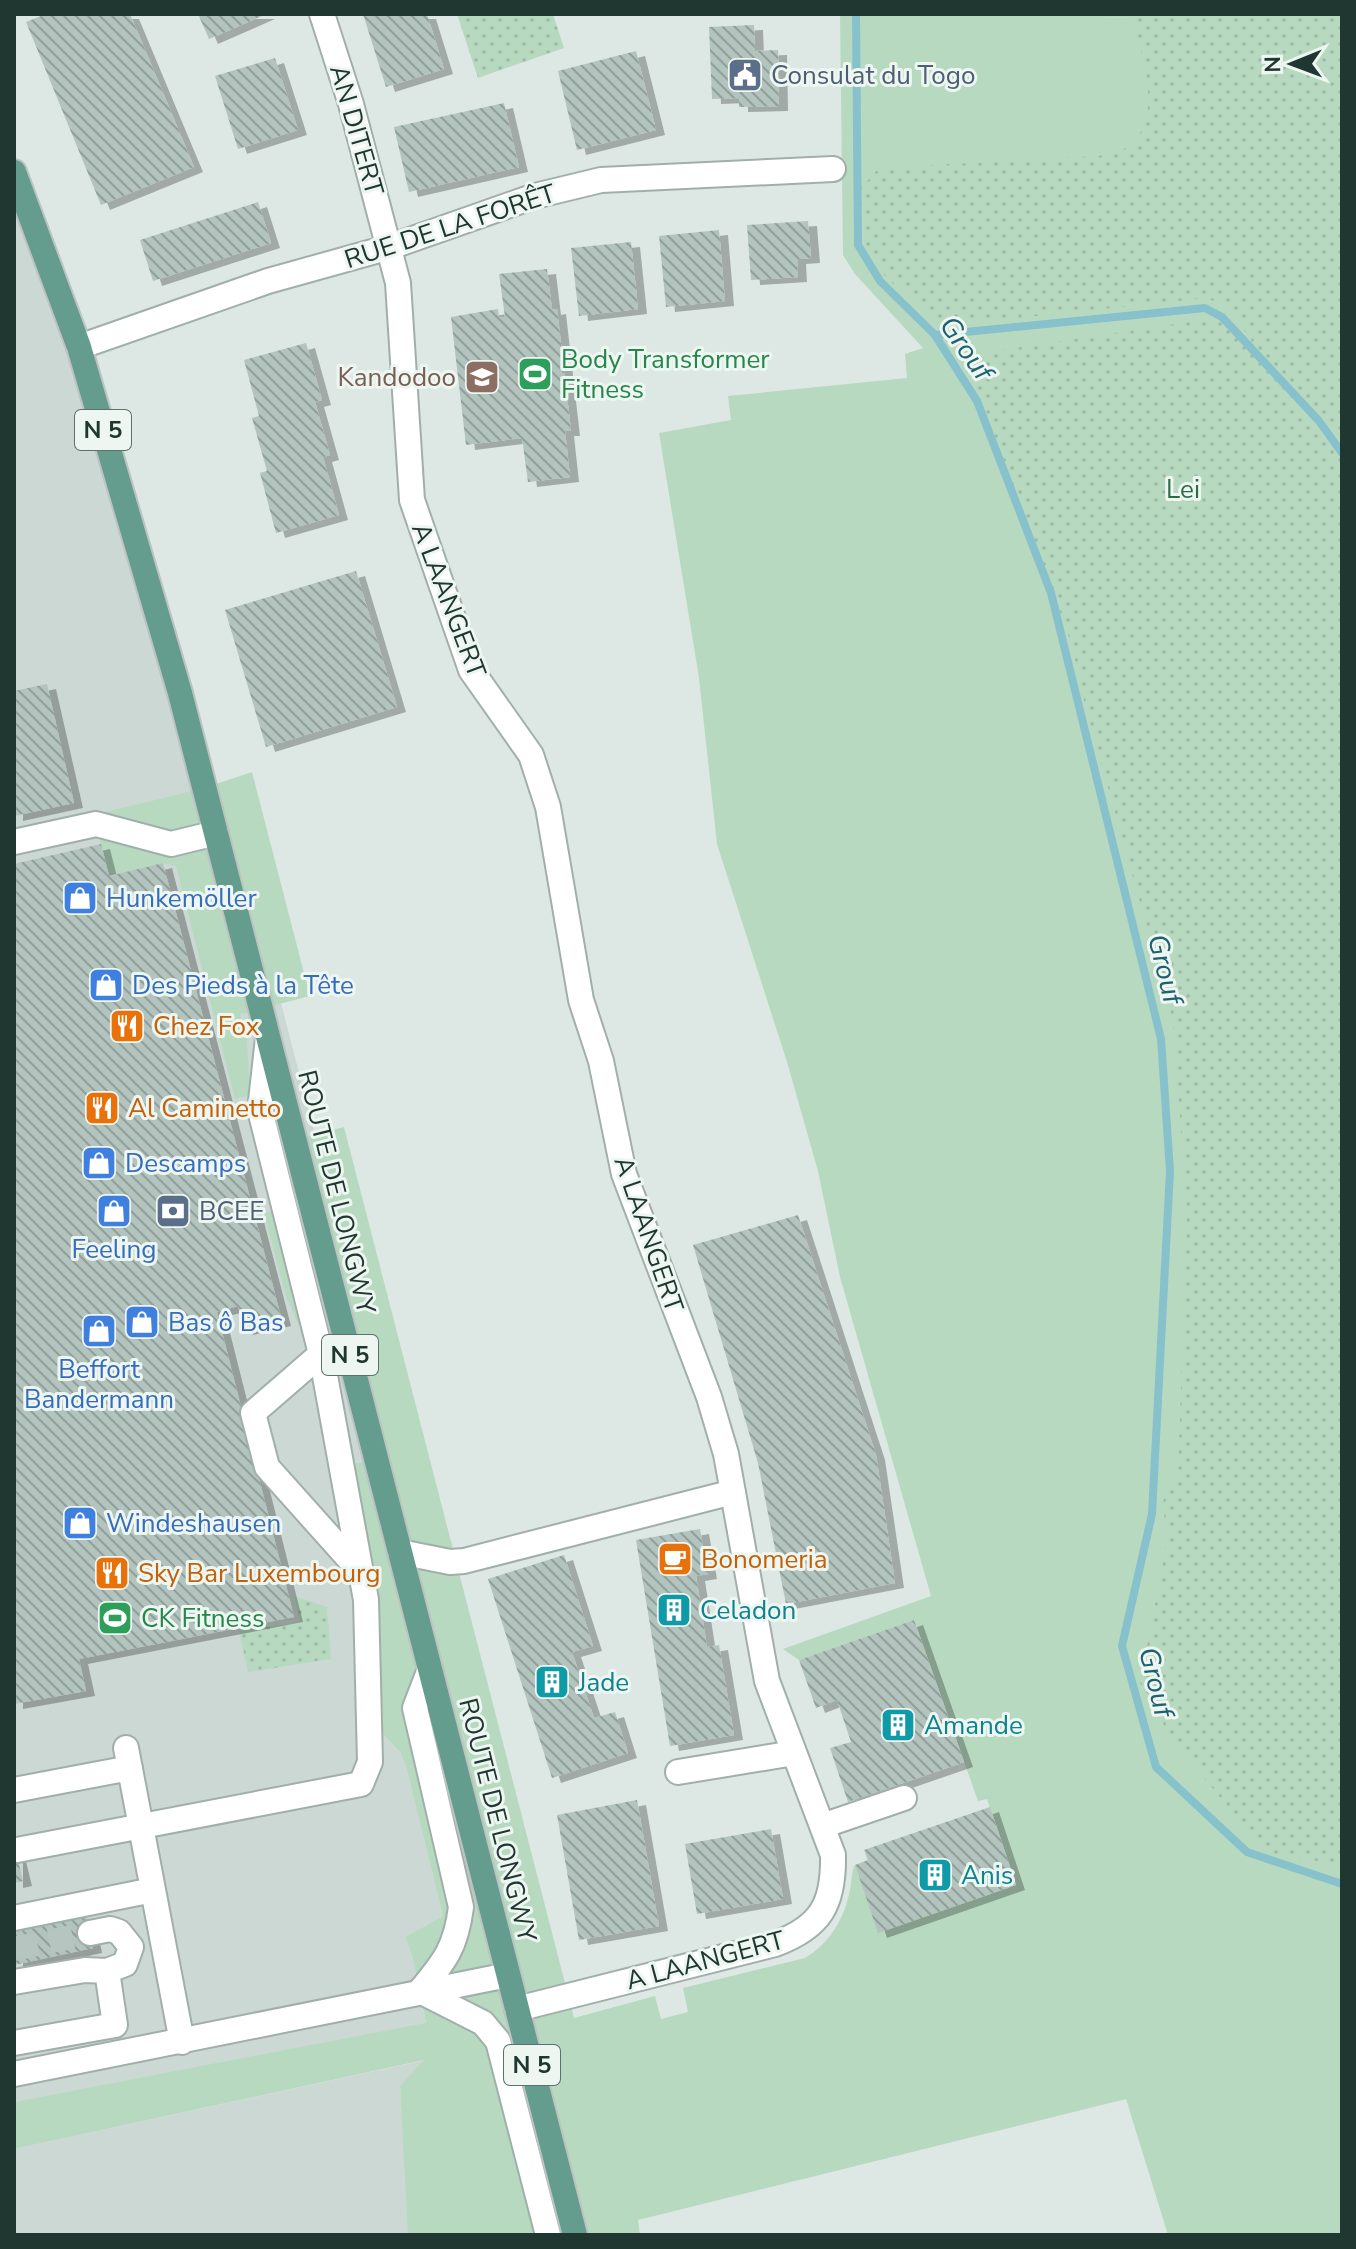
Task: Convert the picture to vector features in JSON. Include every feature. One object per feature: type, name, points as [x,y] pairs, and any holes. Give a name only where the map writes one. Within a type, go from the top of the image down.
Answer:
[{"type":"main road","name":"ROUTE DE LONGWY","points":[[14,172],[79,347],[180,693],[575,2235]]},
{"type":"street","name":"AN DITERT","points":[[322,14],[351,104],[390,247]]},
{"type":"street","name":"RUE DE LA FORÊT","points":[[79,347],[268,281],[390,247],[535,196],[601,180],[833,169]]},
{"type":"street","name":"A LAANGERT","points":[[390,247],[402,319],[412,500],[471,670],[531,755],[540,781],[548,807],[581,1000],[601,1061],[624,1174],[709,1397],[726,1454],[763,1666],[833,1855],[833,1885],[822,1912],[802,1934],[517,2009]]},
{"type":"street","points":[[14,842],[96,824],[171,844],[216,833]]},
{"type":"street","points":[[17,1850],[361,1784],[370,1762],[366,1600],[321,1354],[260,1110],[268,1038]]},
{"type":"street","points":[[321,1354],[253,1413],[267,1467],[361,1572]]},
{"type":"street","points":[[400,1552],[450,1562],[557,1548],[733,1492]]},
{"type":"street","points":[[420,1991],[450,1955],[458,1933],[461,1907],[415,1708],[430,1669]]},
{"type":"street","points":[[678,1772],[794,1753]]},
{"type":"street","points":[[14,1790],[128,1758],[182,2042]]},
{"type":"street","points":[[822,1826],[904,1798]]},
{"type":"street","points":[[14,1918],[153,1890]]},
{"type":"street","points":[[14,1982],[85,1970],[107,1971],[125,1964],[131,1947],[119,1932],[110,1929],[90,1933]]},
{"type":"street","points":[[14,2043],[115,2025],[107,1971]]},
{"type":"street","points":[[14,2074],[508,1975]]},
{"type":"street","points":[[420,1991],[483,2023],[498,2041],[548,2235]]},
{"type":"shaded area","points":[[14,172],[45,253],[261,1008],[281,1003],[315,1135],[295,1140],[376,1457],[342,1466],[370,1721],[400,1752],[406,1766],[443,1916],[405,1937],[412,1955],[426,2024],[14,2102]]},
{"type":"shaded area","points":[[426,2060],[400,2086],[410,2235],[14,2235],[14,2149]]},
{"type":"green space","points":[[457,14],[553,14],[564,48],[478,78]]},
{"type":"green space","points":[[840,14],[1101,14],[1103,17],[1131,18],[1342,14],[1342,2235],[1168,2235],[1126,2099],[638,2220],[640,2235],[408,2235],[400,2086],[424,2060],[14,2149],[14,2102],[426,2023],[412,1955],[405,1937],[443,1916],[406,1766],[400,1752],[370,1721],[342,1466],[376,1458],[294,1140],[344,1127],[574,2018],[655,1996],[661,2019],[688,2012],[683,1988],[805,1958],[822,1945],[840,1920],[848,1900],[855,1865],[878,1932],[1016,1885],[987,1799],[978,1801],[914,1620],[799,1660],[783,1649],[931,1596],[840,1277],[818,1171],[787,1062],[717,844],[699,678],[659,433],[731,420],[728,396],[907,378],[905,354],[923,348],[855,274],[843,255]]},
{"type":"green space","name":"Lei","points":[[1101,14],[1342,14],[1342,1865],[1267,1853],[1173,1741],[1140,1683],[1168,1536],[1162,1503],[1178,1472],[1187,1214],[1173,1020],[1085,705],[1072,645],[969,366],[988,352],[1222,317],[1246,344],[1252,340],[1224,306],[1207,298],[980,322],[935,318],[887,279],[863,240],[859,190],[879,168],[1098,156],[1122,150],[1136,139],[1144,125],[1148,108],[1141,50],[1131,18],[1103,17]]},
{"type":"green space","points":[[252,772],[310,996],[240,1014],[247,1040],[250,1095],[235,1099],[176,866],[162,863],[109,876],[94,815],[204,788]]},
{"type":"green space","points":[[279,1210],[309,1326],[300,1328],[286,1296],[264,1213]]},
{"type":"green space","points":[[294,1596],[327,1607],[331,1659],[248,1672],[239,1630],[300,1623]]},
{"type":"building","points":[[46,14],[130,14],[194,167],[101,205],[26,22]]},
{"type":"building","points":[[198,14],[266,14],[209,39]]},
{"type":"building","points":[[363,14],[427,14],[444,69],[386,87]]},
{"type":"building","name":"Consulat du Togo","points":[[754,25],[755,51],[778,50],[779,106],[739,107],[739,98],[712,99],[709,27]]},
{"type":"building","points":[[636,51],[656,130],[577,150],[558,71]]},
{"type":"building","points":[[275,58],[298,130],[238,149],[215,76]]},
{"type":"building","points":[[504,103],[519,167],[409,192],[394,127]]},
{"type":"building","points":[[258,202],[271,243],[153,281],[140,240]]},
{"type":"building","points":[[808,221],[811,258],[797,259],[798,277],[751,280],[747,225]]},
{"type":"building","points":[[719,230],[725,301],[666,307],[659,236]]},
{"type":"building","points":[[631,242],[638,309],[579,316],[571,248]]},
{"type":"building","name":"Body Transformer Fitness","points":[[547,269],[552,310],[557,309],[571,431],[565,431],[570,477],[528,482],[522,438],[466,445],[451,317],[498,309],[499,318],[505,317],[499,274]]},
{"type":"building","points":[[306,343],[322,400],[315,402],[330,455],[323,457],[339,515],[276,533],[260,473],[267,471],[252,418],[259,416],[244,360]]},
{"type":"building","points":[[356,571],[397,707],[266,747],[225,610]]},
{"type":"building","points":[[47,684],[74,803],[14,816],[14,691]]},
{"type":"building","points":[[101,844],[109,876],[163,863],[282,1321],[244,1330],[238,1306],[217,1312],[294,1617],[79,1659],[86,1691],[14,1704],[14,864]]},
{"type":"building","points":[[798,1215],[876,1455],[895,1583],[786,1604],[758,1463],[693,1245]]},
{"type":"building","name":"Celadon","points":[[700,1529],[708,1574],[696,1576],[707,1647],[719,1645],[734,1735],[670,1746],[636,1540]]},
{"type":"building","name":"Jade","points":[[564,1555],[593,1646],[572,1652],[594,1718],[615,1712],[628,1753],[552,1778],[488,1579]]},
{"type":"building","name":"Amande","points":[[914,1620],[964,1762],[848,1802],[830,1748],[851,1742],[837,1700],[816,1708],[799,1660]]},
{"type":"building","points":[[637,1800],[659,1926],[579,1940],[557,1815]]},
{"type":"building","name":"Anis","points":[[990,1807],[1016,1885],[878,1933],[855,1865],[868,1860],[864,1850]]},
{"type":"building","points":[[771,1829],[783,1899],[697,1914],[685,1844]]},
{"type":"building","points":[[14,1844],[23,1881],[14,1883]]},
{"type":"building","points":[[87,1917],[93,1948],[14,1965],[14,1932]]},
{"type":"waterway","name":"Grouf","points":[[856,14],[858,245],[880,281],[935,335],[977,401],[1051,593],[1161,1039],[1170,1171],[1152,1514],[1122,1646],[1156,1767],[1247,1852],[1342,1884]]},
{"type":"waterway","points":[[935,335],[1205,308],[1222,317],[1319,421],[1342,453]]},
{"type":"tunnel","points":[[14,1949],[90,1933]]},
{"type":"place","name":"Consulat du Togo","points":[[745,75]]},
{"type":"place","name":"Body Transformer Fitness","points":[[535,374]]},
{"type":"place","name":"Kandodoo","points":[[482,377]]},
{"type":"place","name":"Hunkemöller","points":[[80,898]]},
{"type":"place","name":"Des Pieds à la Tête","points":[[106,985]]},
{"type":"place","name":"Chez Fox","points":[[127,1026]]},
{"type":"place","name":"Al Caminetto","points":[[102,1108]]},
{"type":"place","name":"Descamps","points":[[99,1163]]},
{"type":"place","name":"Feeling","points":[[114,1211]]},
{"type":"place","name":"BCEE","points":[[173,1211]]},
{"type":"place","name":"Bas ô Bas","points":[[142,1322]]},
{"type":"place","name":"Beffort Bandermann","points":[[99,1331]]},
{"type":"place","name":"Windeshausen","points":[[80,1523]]},
{"type":"place","name":"Bonomeria","points":[[675,1559]]},
{"type":"place","name":"Sky Bar Luxembourg","points":[[112,1573]]},
{"type":"place","name":"Celadon","points":[[674,1610]]},
{"type":"place","name":"CK Fitness","points":[[115,1618]]},
{"type":"place","name":"Jade","points":[[552,1682]]},
{"type":"place","name":"Amande","points":[[898,1725]]},
{"type":"place","name":"Anis","points":[[935,1875]]}]
